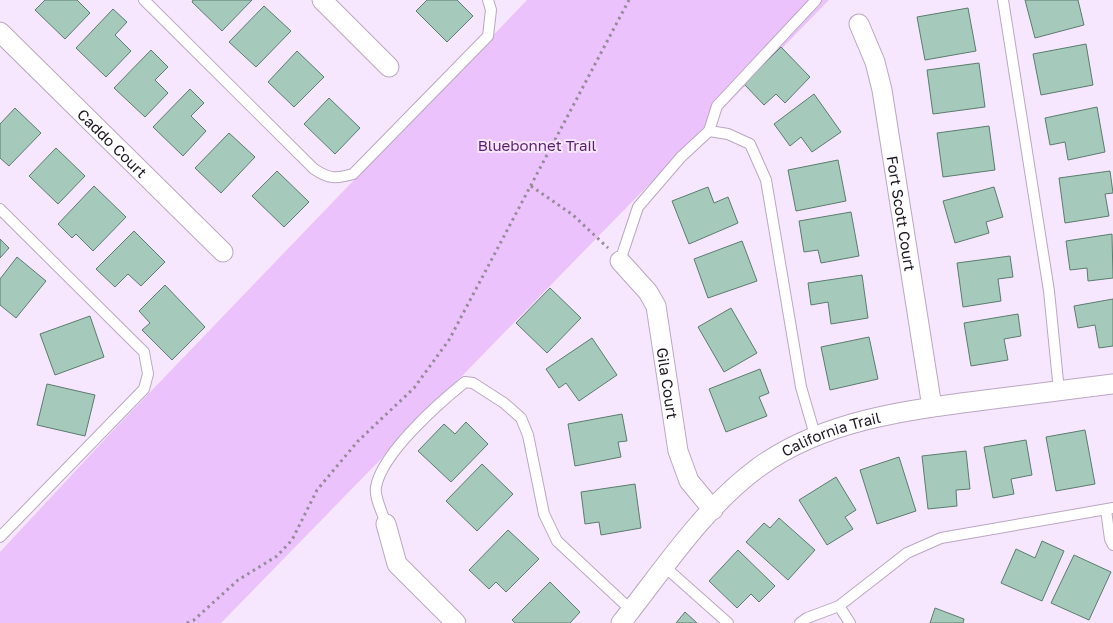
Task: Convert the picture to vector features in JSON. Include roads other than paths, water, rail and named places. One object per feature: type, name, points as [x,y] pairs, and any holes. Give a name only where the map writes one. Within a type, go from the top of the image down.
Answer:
[{"type":"street","points":[[322,0],[388,67]]},
{"type":"street","name":"Fort Scott Court","points":[[859,24],[875,62],[882,90],[932,407]]},
{"type":"street","name":"Caddo Court","points":[[0,32],[223,252]]},
{"type":"street","name":"Gila Court","points":[[620,261],[648,292],[656,306],[678,451],[689,481],[713,510]]},
{"type":"street","name":"California Trail","points":[[626,617],[713,510],[757,468],[780,452],[815,435],[848,424],[932,407],[1113,384]]},
{"type":"street","points":[[386,524],[397,564],[456,623]]},
{"type":"lane","points":[[144,0],[314,169],[325,176],[336,179],[353,174],[488,36],[492,10],[488,0]]},
{"type":"lane","points":[[620,261],[638,208],[681,157],[709,131],[716,106],[816,0]]},
{"type":"lane","points":[[1003,0],[1049,291],[1058,391]]},
{"type":"lane","points":[[709,131],[728,134],[750,144],[766,180],[801,386],[815,435]]},
{"type":"lane","points":[[0,209],[144,352],[148,374],[144,389],[0,537]]},
{"type":"lane","points":[[386,524],[376,489],[382,469],[394,451],[443,400],[465,382],[473,383],[504,403],[521,418],[528,435],[544,514],[557,541],[626,617]]},
{"type":"lane","points":[[800,623],[807,618],[839,606],[908,553],[941,538],[1110,509],[1110,539],[1113,545]]},
{"type":"lane","points":[[665,567],[728,623]]},
{"type":"lane","points":[[839,606],[850,623]]},
{"type":"park label","name":"Bluebonnet Trail","points":[[537,145]]}]
